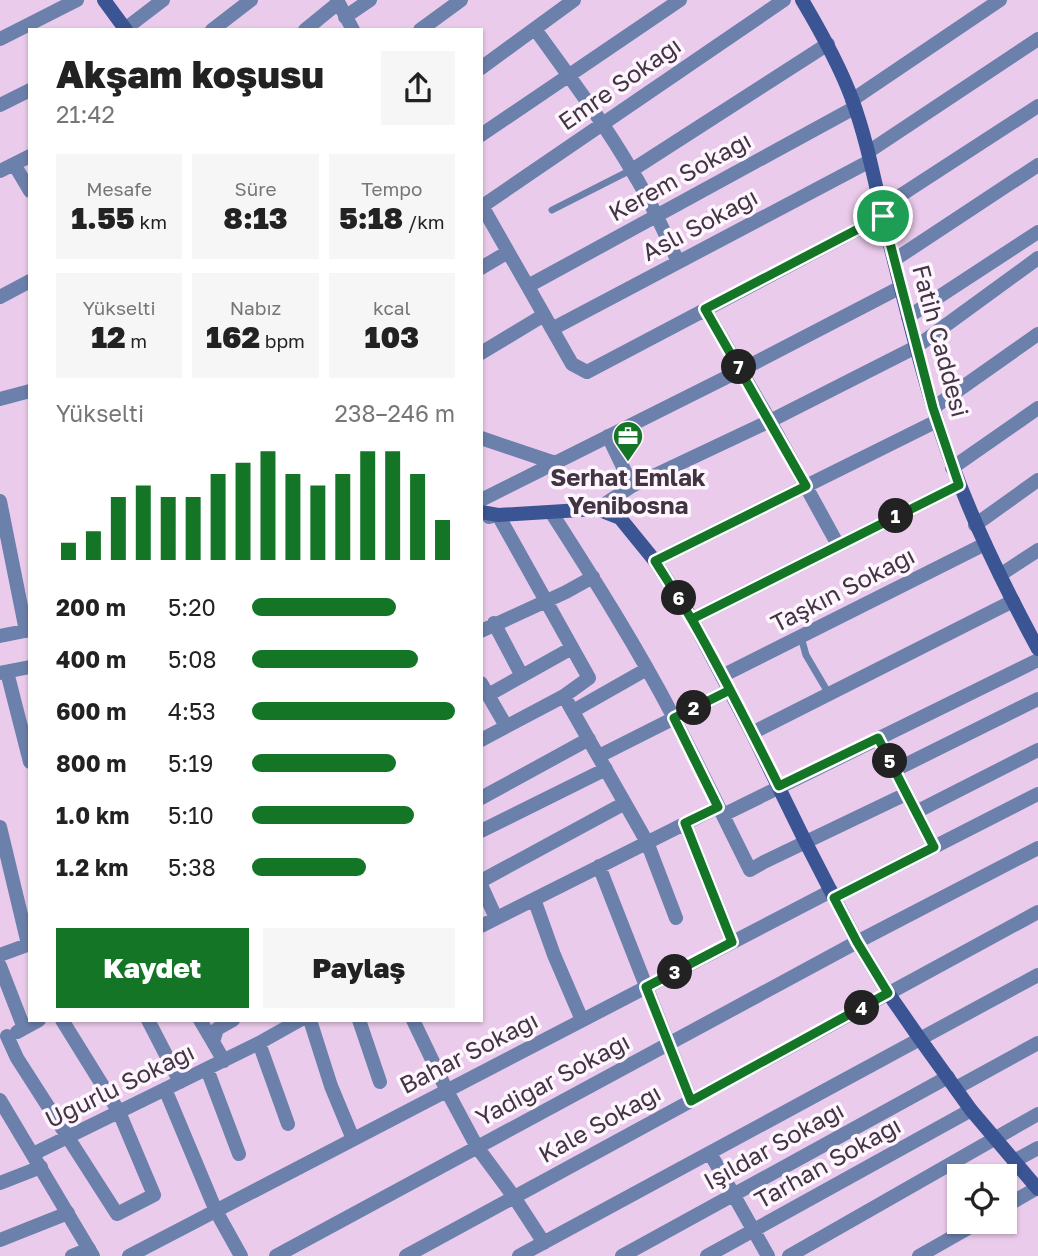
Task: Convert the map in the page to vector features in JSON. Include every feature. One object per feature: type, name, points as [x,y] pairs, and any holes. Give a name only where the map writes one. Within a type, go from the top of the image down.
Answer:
[{"type":"main road","points":[[104,0],[125,28]]},
{"type":"main road","name":"Fatih Caddesi","points":[[807,2],[853,104],[869,157],[916,347],[952,468],[975,525],[1013,601],[1034,632],[1038,649]]},
{"type":"main road","points":[[483,512],[498,515],[597,509],[620,518],[655,561],[692,619],[857,942],[888,993],[971,1111],[1038,1188]]},
{"type":"street","points":[[0,39],[76,0]]},
{"type":"street","points":[[127,28],[163,0]]},
{"type":"street","points":[[215,28],[251,0]]},
{"type":"street","points":[[307,28],[337,1],[349,23],[370,0]]},
{"type":"street","points":[[483,67],[574,0]]},
{"type":"street","points":[[483,134],[680,0]]},
{"type":"street","name":"Emre Sokağı","points":[[483,206],[784,0]]},
{"type":"street","name":"Kerem Sokağı","points":[[528,286],[853,104],[1000,0]]},
{"type":"street","points":[[423,28],[457,1]]},
{"type":"street","points":[[535,29],[632,170],[657,215],[678,262]]},
{"type":"street","name":"Aslı Sokağı","points":[[552,329],[869,157],[1038,39]]},
{"type":"street","points":[[632,170],[828,44]]},
{"type":"street","points":[[0,105],[28,91]]},
{"type":"street","points":[[483,209],[572,364],[587,372],[882,212],[1038,106]]},
{"type":"street","points":[[0,171],[28,157]]},
{"type":"street","points":[[14,164],[28,188]]},
{"type":"street","points":[[894,260],[1038,165]]},
{"type":"street","points":[[908,317],[1038,232]]},
{"type":"street","points":[[483,267],[508,252]]},
{"type":"street","points":[[597,509],[632,486],[770,421],[916,347],[1038,258]]},
{"type":"street","points":[[0,297],[28,282]]},
{"type":"street","points":[[483,499],[901,287]]},
{"type":"street","points":[[705,309],[838,545]]},
{"type":"street","points":[[483,352],[544,315]]},
{"type":"street","points":[[655,561],[806,486],[935,414],[1038,334]]},
{"type":"street","points":[[0,399],[28,392]]},
{"type":"street","points":[[952,468],[1038,408]]},
{"type":"street","points":[[608,436],[632,486]]},
{"type":"street","points":[[483,439],[555,463]]},
{"type":"street","points":[[975,525],[1038,480]]},
{"type":"street","points":[[692,619],[959,485]]},
{"type":"street","points":[[0,500],[28,630],[0,636]]},
{"type":"street","points":[[551,512],[647,669],[750,870],[906,794]]},
{"type":"street","points":[[483,519],[498,515],[600,696]]},
{"type":"street","name":"Taşkın Sokağı","points":[[722,676],[985,544]]},
{"type":"street","points":[[1000,575],[1038,550]]},
{"type":"street","points":[[522,676],[488,627],[593,577]]},
{"type":"street","points":[[752,733],[1013,601]]},
{"type":"street","points":[[506,726],[485,689],[522,676],[572,649]]},
{"type":"street","points":[[483,925],[685,823],[779,786],[1038,660]]},
{"type":"street","points":[[28,667],[4,672],[28,755]]},
{"type":"street","points":[[573,711],[647,669]]},
{"type":"street","points":[[483,739],[564,695],[589,678]]},
{"type":"street","points":[[483,830],[602,763],[674,718],[730,690]]},
{"type":"street","points":[[564,695],[647,842],[676,918]]},
{"type":"street","points":[[895,770],[1038,699]]},
{"type":"street","points":[[483,797],[589,738]]},
{"type":"street","points":[[878,738],[934,847]]},
{"type":"street","points":[[916,812],[1038,750]]},
{"type":"street","name":"Bahar Sokağı","points":[[128,1256],[732,942],[934,847],[1038,794]]},
{"type":"street","points":[[483,882],[625,803]]},
{"type":"street","points":[[685,823],[732,942]]},
{"type":"street","points":[[0,827],[28,940]]},
{"type":"street","name":"Yadigar Sokağı","points":[[276,1256],[857,942],[1038,848]]},
{"type":"street","points":[[599,866],[691,1101]]},
{"type":"street","points":[[483,888],[496,918]]},
{"type":"street","points":[[534,898],[554,955],[582,1020]]},
{"type":"street","name":"Kale Sokağı","points":[[406,1256],[1038,912]]},
{"type":"street","points":[[0,956],[28,944]]},
{"type":"street","points":[[0,966],[24,1028]]},
{"type":"street","points":[[519,1256],[1038,975]]},
{"type":"street","points":[[35,1022],[4,1038],[117,1214],[154,1195],[119,1112],[63,1022]]},
{"type":"street","points":[[149,1022],[180,1082]]},
{"type":"street","points":[[201,1022],[224,1060]]},
{"type":"street","points":[[213,1042],[217,1029],[229,1022]]},
{"type":"street","name":"Uğurlu Sokağı","points":[[0,1183],[68,1137],[296,1022]]},
{"type":"street","points":[[311,1022],[331,1086],[353,1139]]},
{"type":"street","points":[[360,1022],[380,1082]]},
{"type":"street","points":[[414,1022],[477,1147],[544,1242]]},
{"type":"street","points":[[259,1043],[288,1124]]},
{"type":"street","name":"Işıldar Sokağı","points":[[622,1256],[734,1194],[952,1083],[1038,1043]]},
{"type":"street","points":[[207,1069],[240,1154]]},
{"type":"street","points":[[165,1089],[216,1211],[241,1256]]},
{"type":"street","points":[[1,1105],[37,1160],[91,1253],[72,1256]]},
{"type":"street","name":"Tarhan Sokağı","points":[[707,1256],[971,1111]]},
{"type":"street","points":[[789,1256],[1038,1114]]},
{"type":"street","points":[[1014,1161],[1038,1148]]},
{"type":"street","points":[[710,1153],[768,1256]]},
{"type":"street","points":[[1017,1200],[1038,1188]]},
{"type":"street","points":[[0,1241],[68,1213]]},
{"type":"street","points":[[919,1256],[958,1234]]},
{"type":"lane","points":[[552,210],[632,170]]},
{"type":"lane","points":[[801,637],[806,655],[829,694]]},
{"type":"place","name":"Serhat Emlak Yenibosna","points":[[628,463]]},
{"type":"route","points":[[883,216],[705,309],[806,486],[655,561],[692,619],[722,676],[752,733],[779,786],[878,738],[934,847],[834,898],[888,993],[691,1101],[646,987],[732,942],[685,823],[718,807],[674,718],[730,690],[692,619],[959,485],[933,408],[883,216]]}]
